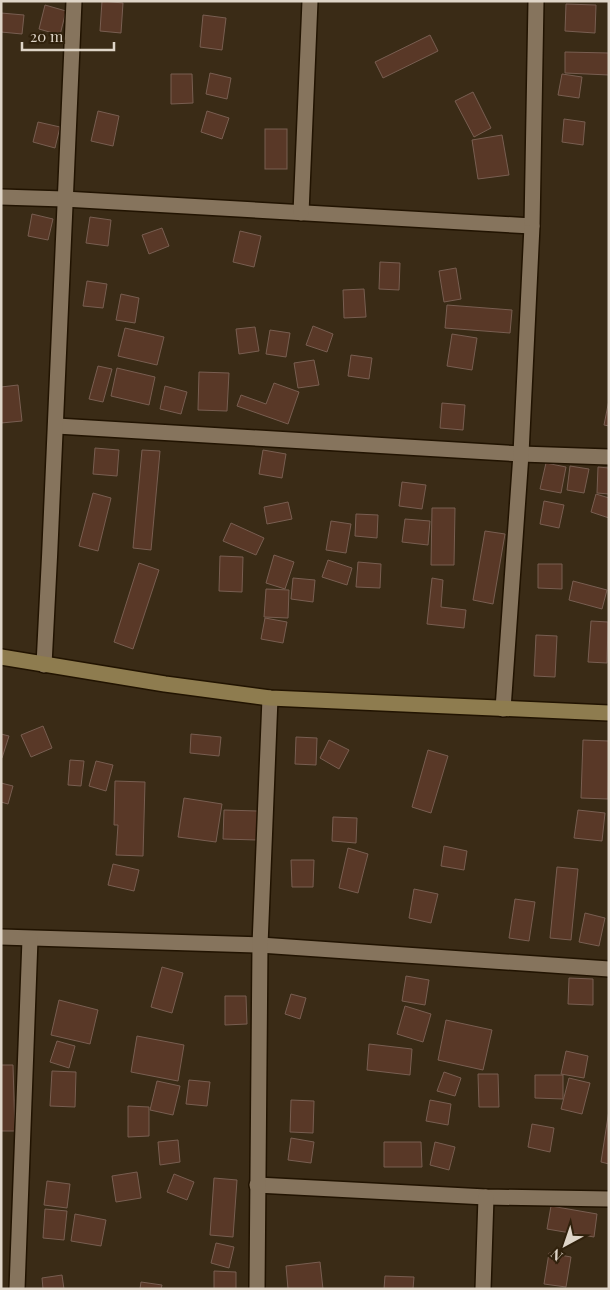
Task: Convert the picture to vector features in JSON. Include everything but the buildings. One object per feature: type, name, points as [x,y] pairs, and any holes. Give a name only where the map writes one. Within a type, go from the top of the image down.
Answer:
[{"type":"street","points":[[44,665],[57,426],[64,199],[74,1]]},
{"type":"street","points":[[301,213],[310,1]]},
{"type":"street","points":[[503,708],[521,454],[532,226],[536,1]]},
{"type":"street","points":[[1,197],[532,226]]},
{"type":"street","points":[[57,426],[521,454],[609,457]]},
{"type":"street","points":[[1,657],[270,698],[609,713]]},
{"type":"street","points":[[257,1289],[260,945],[270,698]]},
{"type":"street","points":[[1,937],[260,945],[609,969]]},
{"type":"street","points":[[17,1289],[30,939]]},
{"type":"street","points":[[257,1185],[486,1197],[609,1199]]},
{"type":"street","points":[[483,1289],[486,1197]]}]
